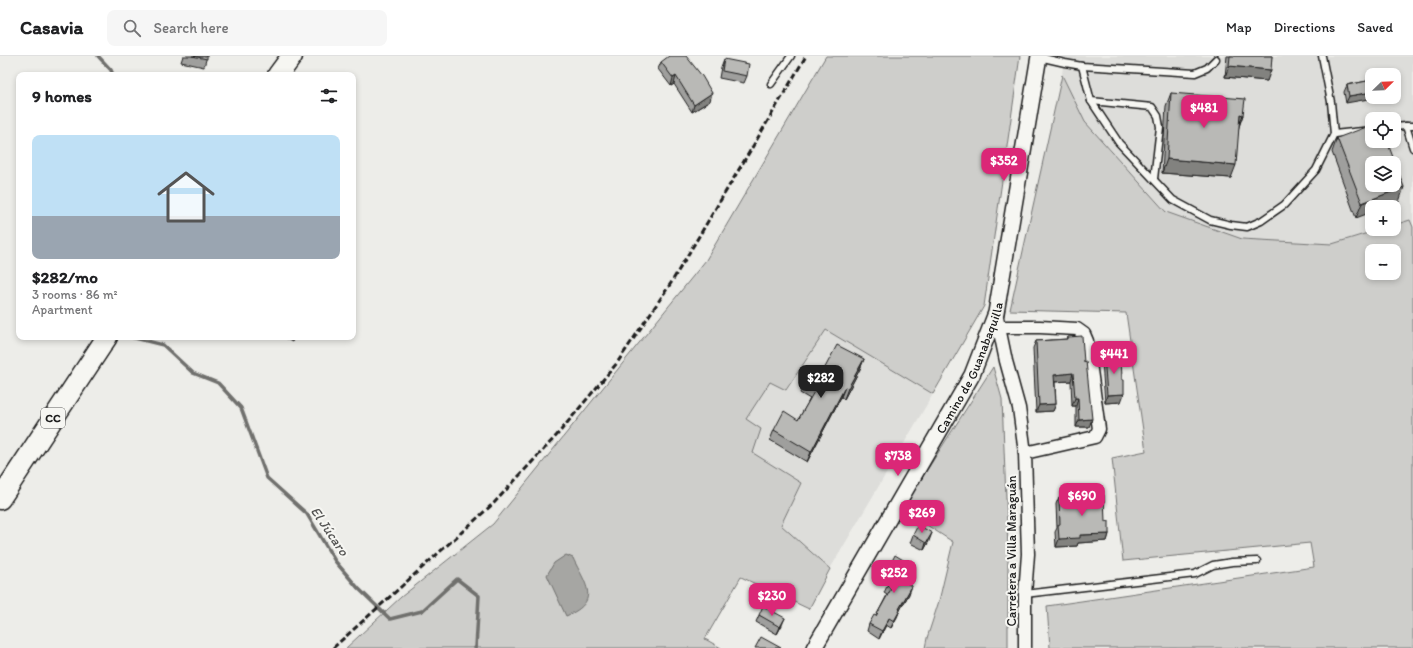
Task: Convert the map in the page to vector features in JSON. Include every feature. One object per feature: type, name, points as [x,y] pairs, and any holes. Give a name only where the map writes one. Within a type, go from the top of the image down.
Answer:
[{"type":"highway","points":[[280,72],[292,56]]},
{"type":"highway","name":"CC","points":[[0,500],[105,340]]},
{"type":"street","name":"Camino de Guanabaquilla","points":[[814,648],[972,375],[998,320],[1039,57]]},
{"type":"street","points":[[998,320],[1040,327],[1076,329],[1084,334],[1087,341],[1099,429],[1095,437],[1025,453]]},
{"type":"street","name":"Carretera a Villa Maraguán","points":[[998,320],[1019,408],[1025,453],[1028,554],[1025,594],[1025,648]]},
{"type":"lane","points":[[771,84],[791,56]]},
{"type":"lane","points":[[1082,66],[1091,100],[1119,143],[1173,200],[1210,220],[1230,226],[1247,227],[1262,221],[1284,205],[1316,170],[1334,134],[1331,102],[1322,56]]},
{"type":"lane","points":[[1039,57],[1065,64],[1082,66],[1195,73],[1208,68],[1216,59]]},
{"type":"lane","points":[[1091,100],[1152,107],[1158,116],[1160,127],[1154,179]]},
{"type":"lane","points":[[1401,126],[1413,126]]},
{"type":"lane","points":[[1406,126],[1413,148]]},
{"type":"lane","points":[[1334,134],[1365,131]]},
{"type":"lane","points":[[1025,594],[1195,574],[1213,565],[1232,562],[1257,562]]},
{"type":"shaded area","points":[[826,56],[1020,56],[984,306],[933,394],[826,330],[786,390],[770,382],[746,419],[761,429],[753,453],[801,483],[781,525],[830,569],[809,609],[741,577],[705,639],[721,648],[346,648],[401,597],[493,524],[706,260]]},
{"type":"shaded area","points":[[1064,56],[1413,56],[1413,227],[1410,220],[1401,223],[1401,200],[1365,200],[1365,234],[1332,244],[1242,239],[1166,212],[1085,122],[1062,75]]},
{"type":"shaded area","points":[[1062,75],[1085,122],[1166,212],[1242,239],[1332,244],[1365,234],[1365,236],[1401,236],[1401,223],[1410,220],[1413,227],[1413,648],[1050,648],[1047,606],[1314,567],[1310,543],[1123,561],[1112,458],[1146,451],[1126,313],[1010,310]]},
{"type":"shaded area","points":[[826,330],[933,394],[830,569],[781,525],[801,483],[753,453],[746,419],[770,381],[787,390]]},
{"type":"shaded area","points":[[993,367],[1002,399],[1008,548],[1008,648],[925,648],[939,601],[953,542],[902,509]]},
{"type":"shaded area","points":[[566,555],[573,558],[588,591],[584,604],[566,616],[547,575],[554,563]]},
{"type":"building","points":[[192,56],[207,56],[207,59]]},
{"type":"building","points":[[669,56],[686,56],[702,76],[712,93],[694,105],[676,76],[673,78],[661,62]]},
{"type":"building","points":[[1230,56],[1272,56],[1271,70],[1229,66]]},
{"type":"building","points":[[724,59],[749,64],[747,76],[722,71]]},
{"type":"building","points":[[1365,81],[1365,93],[1349,96],[1347,85]]},
{"type":"building","points":[[1171,93],[1245,99],[1243,115],[1240,114],[1236,165],[1167,159]]},
{"type":"building","points":[[1365,128],[1365,148],[1390,148],[1393,156],[1365,156],[1365,192],[1391,192],[1370,200],[1365,200],[1365,202],[1362,203],[1337,138]]},
{"type":"building","points":[[1401,179],[1404,187],[1401,188]]},
{"type":"building","points":[[1082,336],[1092,419],[1079,420],[1078,398],[1075,398],[1073,373],[1054,375],[1056,404],[1039,405],[1036,341],[1068,339],[1068,337]]},
{"type":"building","points":[[837,345],[864,359],[848,388],[845,387],[811,452],[774,430],[784,411],[798,420],[815,390],[804,383],[810,372],[820,377]]},
{"type":"building","points":[[1121,354],[1124,394],[1107,395],[1104,355]]},
{"type":"building","points":[[1104,495],[1105,522],[1109,521],[1109,534],[1080,535],[1080,538],[1059,539],[1059,497]]},
{"type":"building","points":[[918,525],[932,533],[926,543],[913,535]]},
{"type":"building","points":[[895,555],[913,566],[904,582],[912,586],[894,621],[889,618],[882,631],[869,624],[874,615],[876,616],[891,589],[887,586],[897,568],[890,565]]},
{"type":"building","points":[[763,606],[785,618],[780,627],[759,615]]},
{"type":"building","points":[[761,637],[781,648],[755,648]]},
{"type":"waterway","name":"El Júcaro","points":[[98,56],[112,72]]},
{"type":"waterway","name":"El Júcaro","points":[[143,340],[163,345],[193,373],[218,383],[241,408],[267,478],[307,514],[335,561],[358,588],[390,619],[422,611],[457,579],[479,596],[475,648]]},
{"type":"railway","points":[[333,648],[494,503],[557,435],[617,363],[671,283],[806,56]]}]
